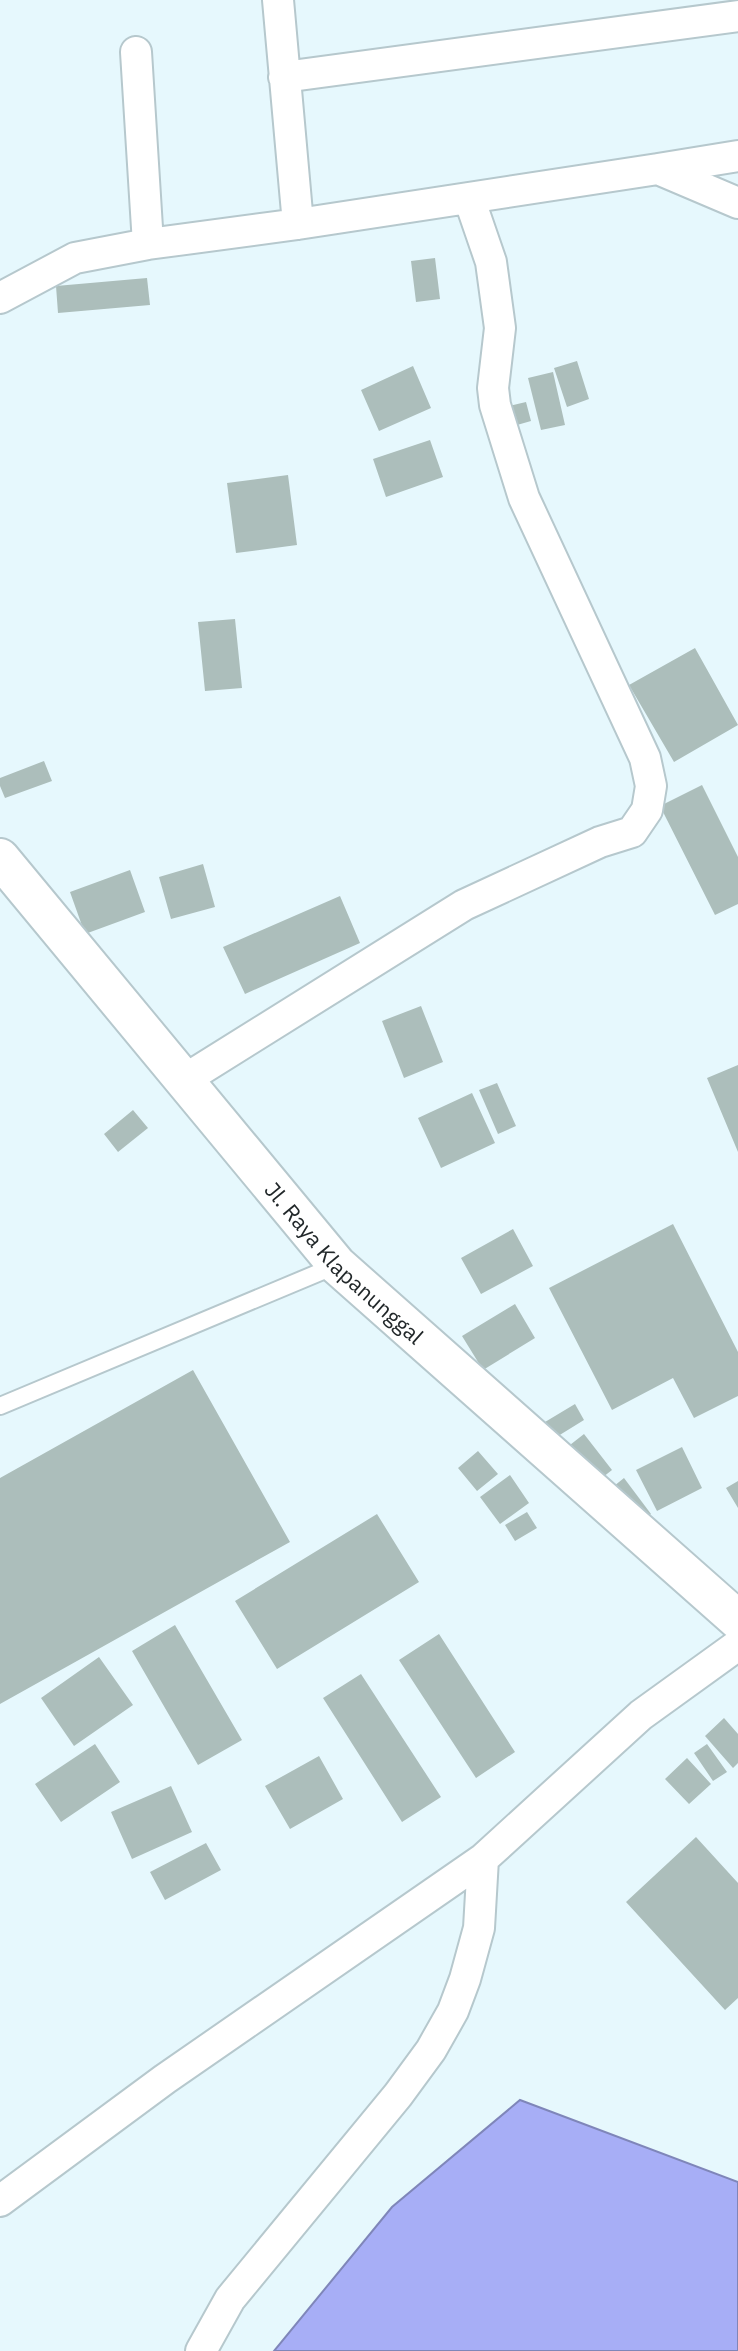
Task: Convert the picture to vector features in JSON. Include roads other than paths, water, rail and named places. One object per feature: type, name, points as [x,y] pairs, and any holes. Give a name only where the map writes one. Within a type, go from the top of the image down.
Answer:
[{"type":"street","points":[[278,0],[298,224]]},
{"type":"street","points":[[284,77],[738,16]]},
{"type":"street","points":[[136,52],[148,244]]},
{"type":"street","points":[[0,298],[75,258],[148,244],[738,156]]},
{"type":"street","points":[[658,169],[738,203]]},
{"type":"street","points":[[184,1080],[464,905],[600,842],[632,832],[647,810],[651,786],[645,758],[524,498],[495,405],[493,388],[500,328],[491,262],[469,198]]},
{"type":"street","name":"Jl. Raya Klapanunggal","points":[[0,858],[337,1265],[738,1620]]},
{"type":"street","points":[[0,2201],[165,2079],[483,1859],[641,1715],[738,1645]]},
{"type":"street","points":[[201,2351],[230,2299],[398,2095],[431,2050],[453,2011],[479,1928],[483,1859]]},
{"type":"lane","points":[[0,1406],[337,1265]]},
{"type":"water","points":[[520,2100],[738,2182],[738,2351],[274,2351],[392,2207]]}]
